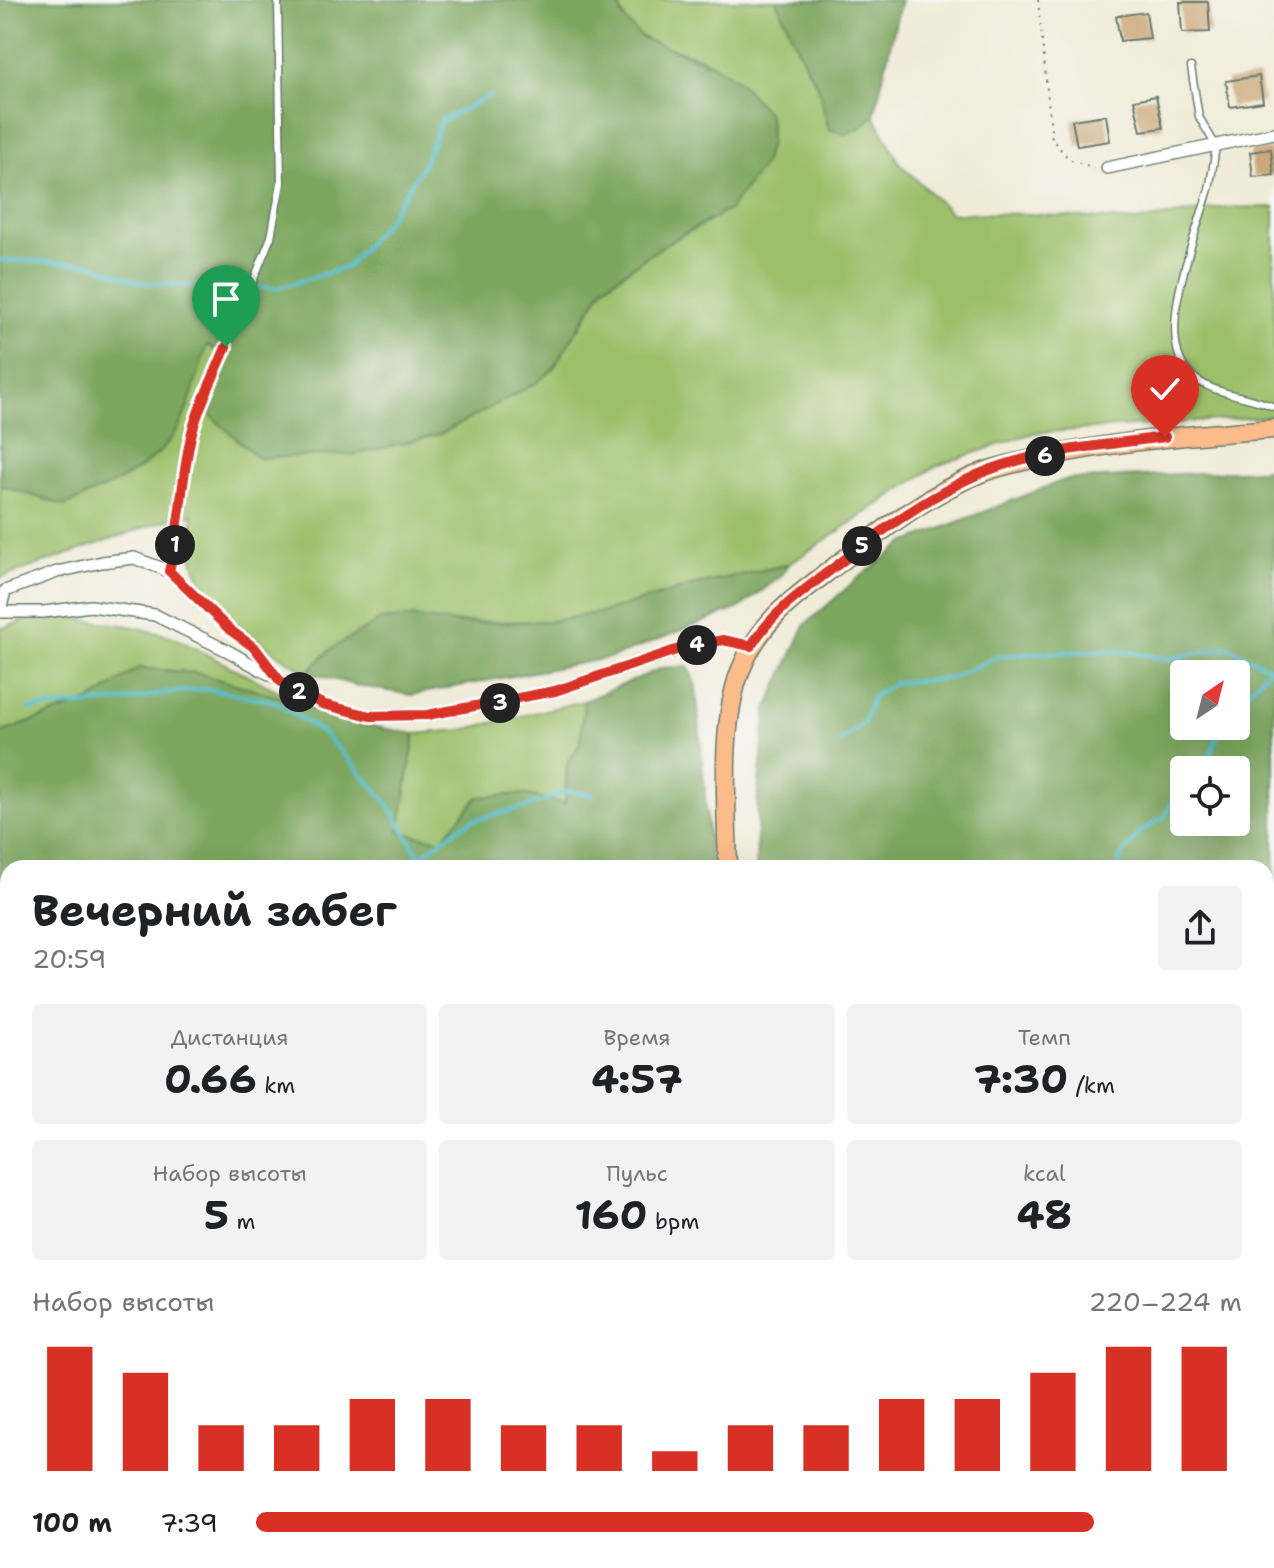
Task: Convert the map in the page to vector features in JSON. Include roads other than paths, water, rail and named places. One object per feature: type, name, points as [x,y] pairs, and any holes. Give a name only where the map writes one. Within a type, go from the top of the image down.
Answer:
[{"type":"main road","points":[[728,860],[729,719],[740,672],[751,646],[775,613],[904,514],[981,474],[1024,461],[1100,445],[1274,429]]},
{"type":"street","points":[[1107,168],[1274,133]]},
{"type":"street","points":[[280,681],[255,648],[230,630],[169,571],[134,558],[57,572],[5,591],[1,612],[44,612],[91,606],[155,615],[228,651],[280,681],[322,704],[370,716],[427,715],[555,691],[682,648],[723,640],[751,646]]},
{"type":"lane","points":[[169,571],[190,437],[271,237],[281,183],[278,0]]},
{"type":"lane","points":[[1191,67],[1199,117],[1216,146],[1210,185],[1177,300],[1174,327],[1178,357],[1189,373],[1213,389],[1274,407]]},
{"type":"waterway","points":[[0,260],[91,264],[139,282],[207,287],[279,288],[347,267],[389,218],[423,165],[441,121],[490,96]]},
{"type":"waterway","points":[[841,742],[864,722],[873,696],[894,683],[951,678],[999,656],[1120,651],[1169,659],[1228,647],[1274,670]]},
{"type":"waterway","points":[[1250,689],[1268,671]]},
{"type":"waterway","points":[[28,709],[123,701],[208,689],[277,702],[325,735],[360,772],[387,802],[420,857]]},
{"type":"waterway","points":[[1209,756],[1216,740]]},
{"type":"waterway","points":[[417,860],[473,820],[529,806],[567,791],[594,795]]},
{"type":"waterway","points":[[1119,860],[1140,832],[1164,817],[1170,806]]}]
